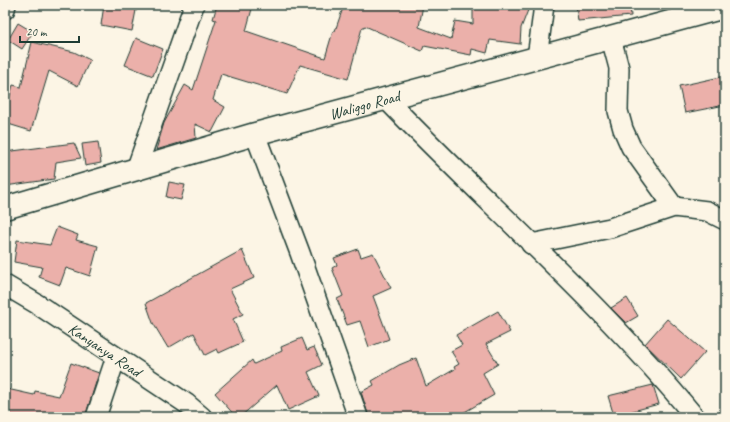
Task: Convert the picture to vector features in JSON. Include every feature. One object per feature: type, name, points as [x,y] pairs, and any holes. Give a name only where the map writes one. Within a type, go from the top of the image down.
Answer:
[{"type":"street","points":[[5,9],[6,5]]},
{"type":"street","points":[[136,170],[194,5]]},
{"type":"street","points":[[537,58],[544,5]]},
{"type":"street","name":"Waliggo Road","points":[[5,208],[255,134],[611,38],[694,10],[725,7]]},
{"type":"street","points":[[611,38],[619,68],[618,111],[623,129],[631,147],[674,207]]},
{"type":"street","points":[[386,99],[451,166],[655,368],[694,416]]},
{"type":"street","points":[[255,134],[300,254],[358,417]]},
{"type":"street","points":[[707,211],[725,204]]},
{"type":"street","points":[[530,244],[610,228],[674,207],[707,211],[725,220]]},
{"type":"street","name":"Kanyanya Road","points":[[5,285],[187,404],[202,417]]},
{"type":"street","points":[[96,417],[116,357]]},
{"type":"building","points":[[104,5],[137,5],[132,31],[101,25]]},
{"type":"building","points":[[217,5],[253,5],[246,31],[325,58],[333,31],[335,31],[344,5],[423,5],[419,27],[451,39],[455,21],[473,24],[473,5],[530,5],[521,28],[520,44],[490,40],[487,53],[472,49],[471,55],[424,46],[422,51],[365,26],[362,28],[348,79],[300,65],[287,94],[221,74],[213,100],[225,107],[212,132],[195,124],[196,138],[156,150],[164,123],[185,85],[193,90],[216,20],[213,19]]},
{"type":"building","points":[[576,5],[630,5],[631,16],[578,21]]},
{"type":"building","points":[[18,23],[33,32],[22,49],[8,40]]},
{"type":"building","points":[[136,38],[163,49],[153,76],[125,65]]},
{"type":"building","points":[[32,42],[74,52],[90,60],[78,86],[49,71],[31,131],[5,123],[5,113],[13,85],[21,87]]},
{"type":"building","points":[[725,76],[725,105],[685,113],[679,86]]},
{"type":"building","points":[[98,142],[101,163],[85,166],[82,144]]},
{"type":"building","points":[[74,143],[81,158],[56,162],[54,179],[5,186],[5,152]]},
{"type":"building","points":[[169,182],[185,185],[181,200],[166,197]]},
{"type":"building","points":[[57,227],[78,235],[76,240],[98,246],[90,276],[66,268],[60,285],[39,277],[42,267],[14,262],[17,240],[50,245]]},
{"type":"building","points":[[358,249],[361,257],[373,253],[391,288],[373,296],[389,339],[369,347],[360,321],[347,325],[337,299],[343,296],[332,268],[337,265],[334,258]]},
{"type":"building","points":[[242,250],[254,278],[230,289],[243,314],[233,319],[243,342],[219,353],[217,349],[205,355],[194,333],[168,348],[153,323],[146,303]]},
{"type":"building","points":[[627,298],[638,316],[626,323],[611,308]]},
{"type":"building","points":[[498,311],[510,332],[486,344],[498,364],[483,373],[494,395],[456,417],[369,417],[361,392],[374,385],[372,381],[399,365],[416,358],[426,386],[455,369],[454,367],[459,364],[451,351],[462,345],[456,335]]},
{"type":"building","points":[[667,319],[705,352],[681,379],[645,344]]},
{"type":"building","points":[[302,338],[307,350],[314,347],[322,365],[308,372],[319,396],[288,410],[277,385],[240,417],[236,417],[215,393],[252,360],[254,364],[282,351],[281,347]]},
{"type":"building","points":[[71,363],[99,373],[85,417],[5,417],[5,399],[7,389],[34,395],[35,391],[59,396]]},
{"type":"building","points":[[653,385],[659,404],[614,416],[608,396]]}]
